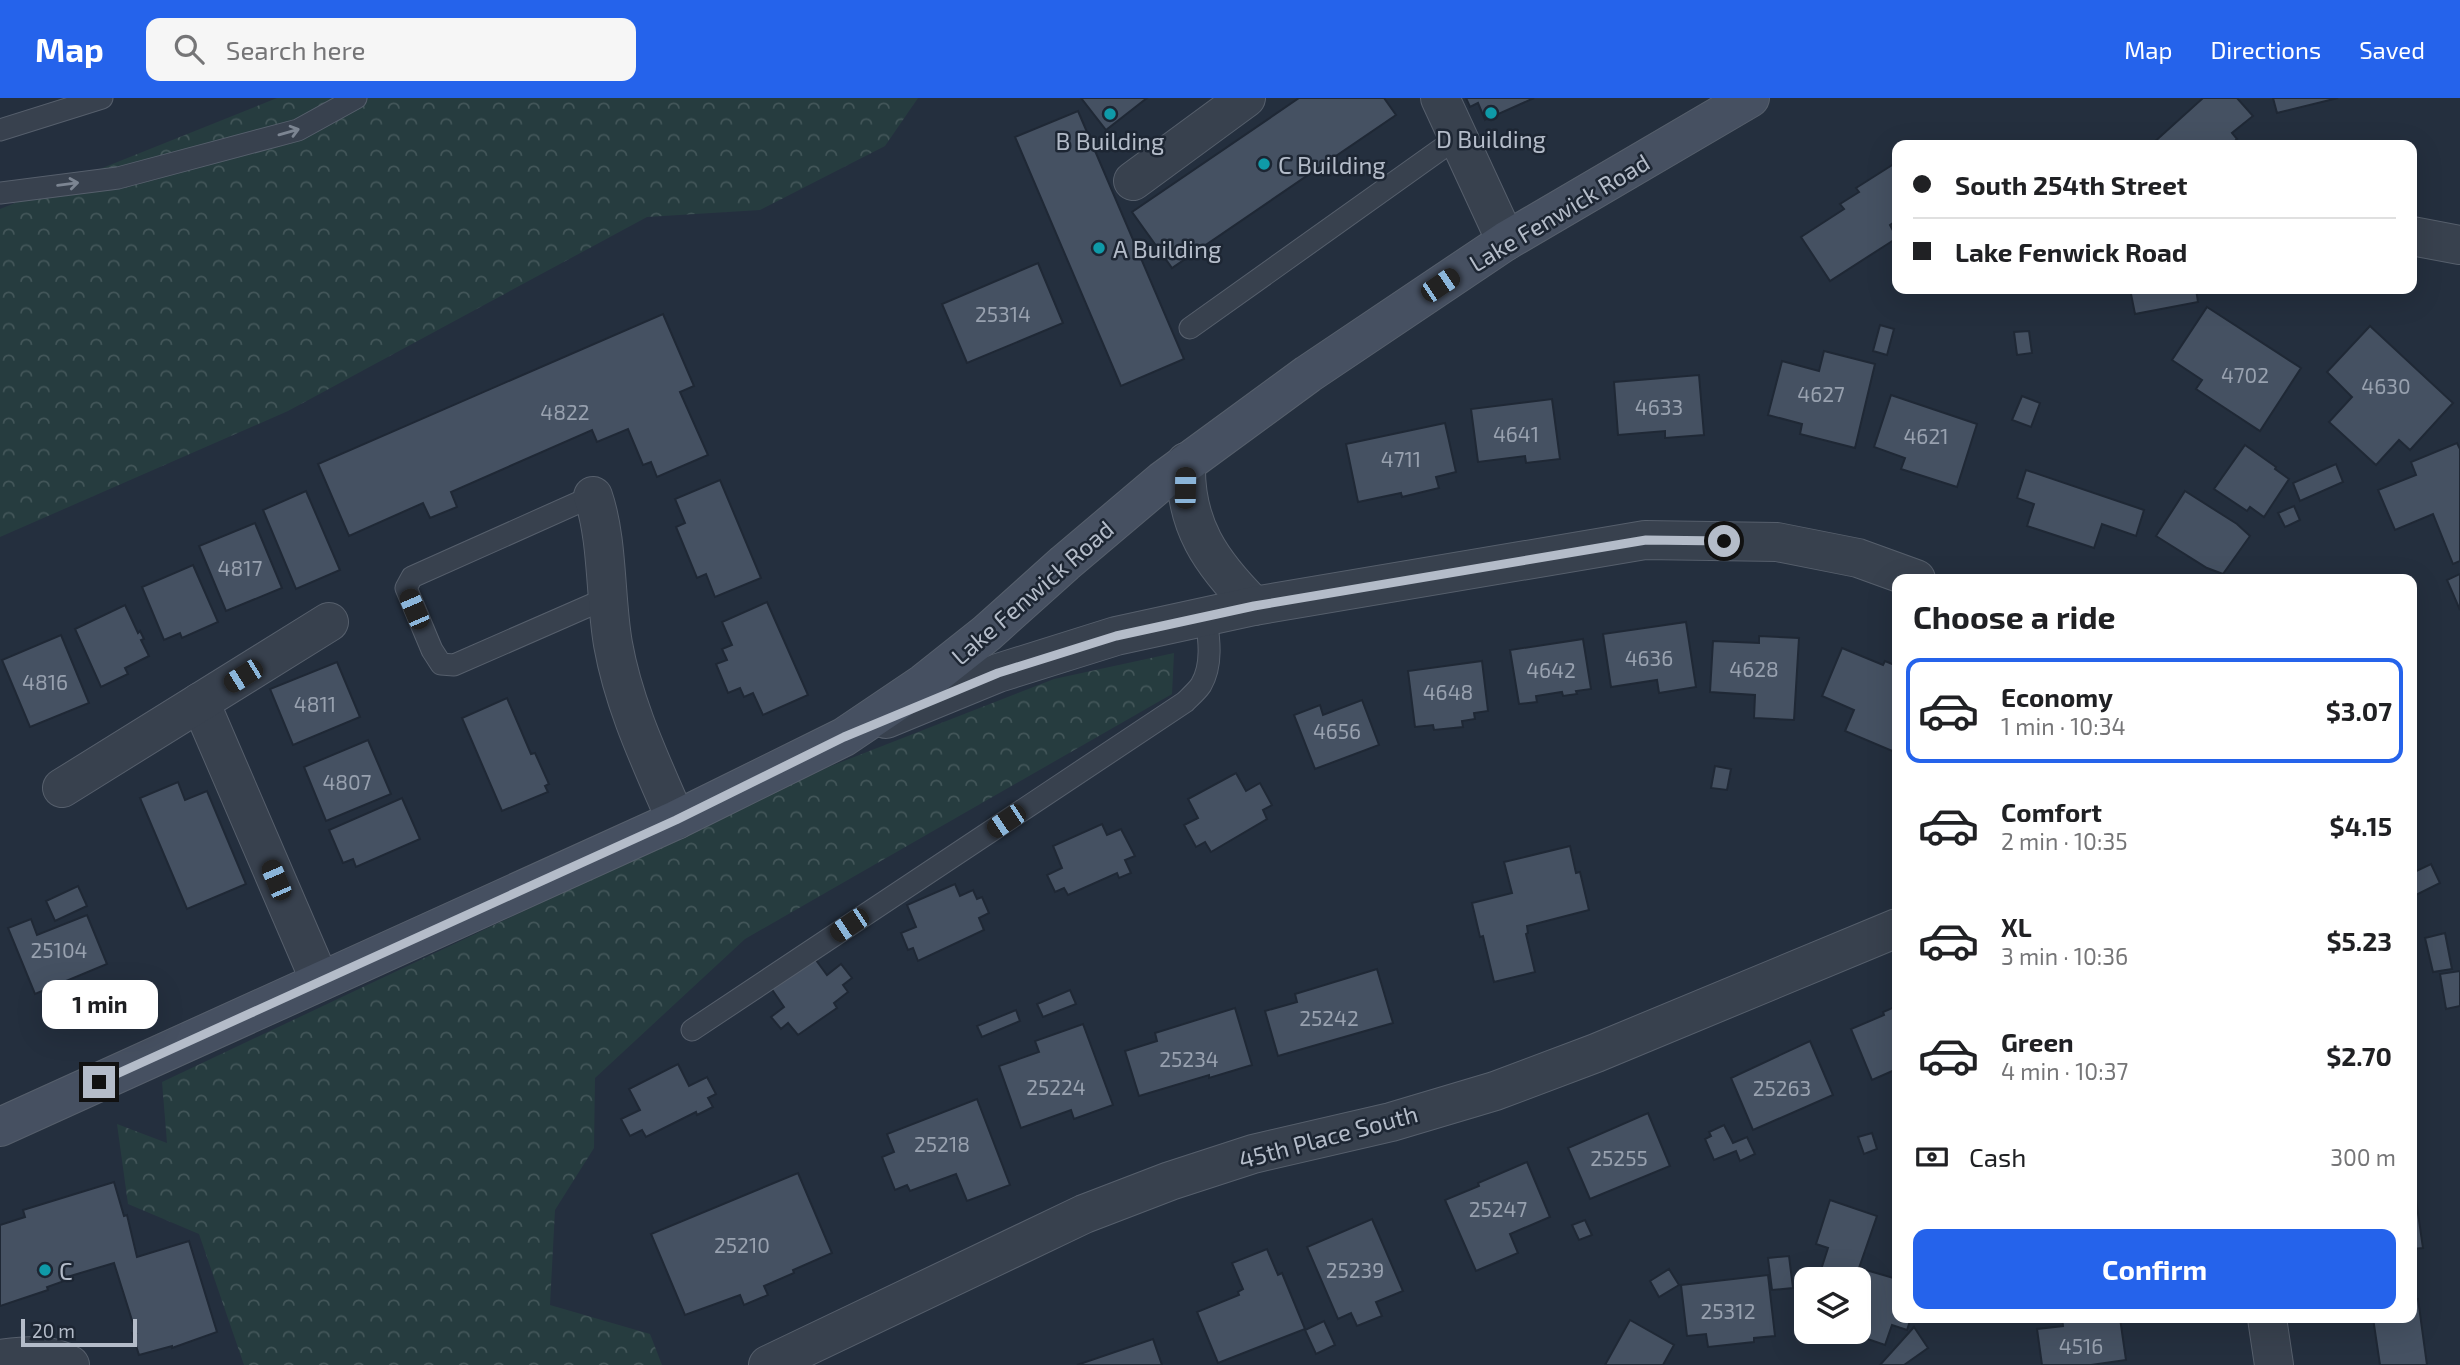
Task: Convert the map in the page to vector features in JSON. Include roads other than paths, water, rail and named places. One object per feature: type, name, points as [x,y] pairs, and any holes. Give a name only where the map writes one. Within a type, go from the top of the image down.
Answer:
[{"type":"street","points":[[1132,181],[1246,98]]},
{"type":"street","points":[[1440,98],[1506,241]]},
{"type":"street","name":"Lake Fenwick Road","points":[[0,1127],[676,820],[844,737],[924,684],[1186,462],[1308,373],[1506,241],[1750,98]]},
{"type":"street","points":[[2417,237],[2460,245]]},
{"type":"street","points":[[1186,462],[1185,488],[1200,534],[1209,553],[1226,577],[1254,606]]},
{"type":"street","points":[[593,496],[599,522],[615,653],[627,701],[676,820]]},
{"type":"street","points":[[844,737],[998,673],[1116,636],[1254,606],[1646,540],[1777,542],[1858,558],[1902,574]]},
{"type":"street","points":[[62,788],[329,622]]},
{"type":"street","points":[[200,702],[320,981]]},
{"type":"street","name":"45th Place South","points":[[768,1365],[1096,1210],[1170,1181],[1253,1154],[1391,1122],[1495,1091],[1596,1053],[1892,930]]},
{"type":"street","points":[[2268,1323],[2274,1365]]},
{"type":"street","points":[[0,1359],[40,1356],[62,1360],[70,1365]]},
{"type":"lane","points":[[0,130],[102,98]]},
{"type":"lane","points":[[0,193],[131,175],[298,130],[356,98]]},
{"type":"lane","points":[[1190,328],[1458,137]]},
{"type":"lane","points":[[593,496],[412,577],[406,588],[432,650],[441,664],[454,666],[607,598]]},
{"type":"lane","points":[[692,1030],[1185,702],[1201,685],[1208,668],[1210,640],[1206,617]]},
{"type":"place","name":"D Building","points":[[1491,113]]},
{"type":"place","name":"B Building","points":[[1110,114]]},
{"type":"place","name":"C Building","points":[[1264,164]]},
{"type":"place","name":"A Building","points":[[1099,248]]},
{"type":"place","name":"C","points":[[45,1270]]}]
